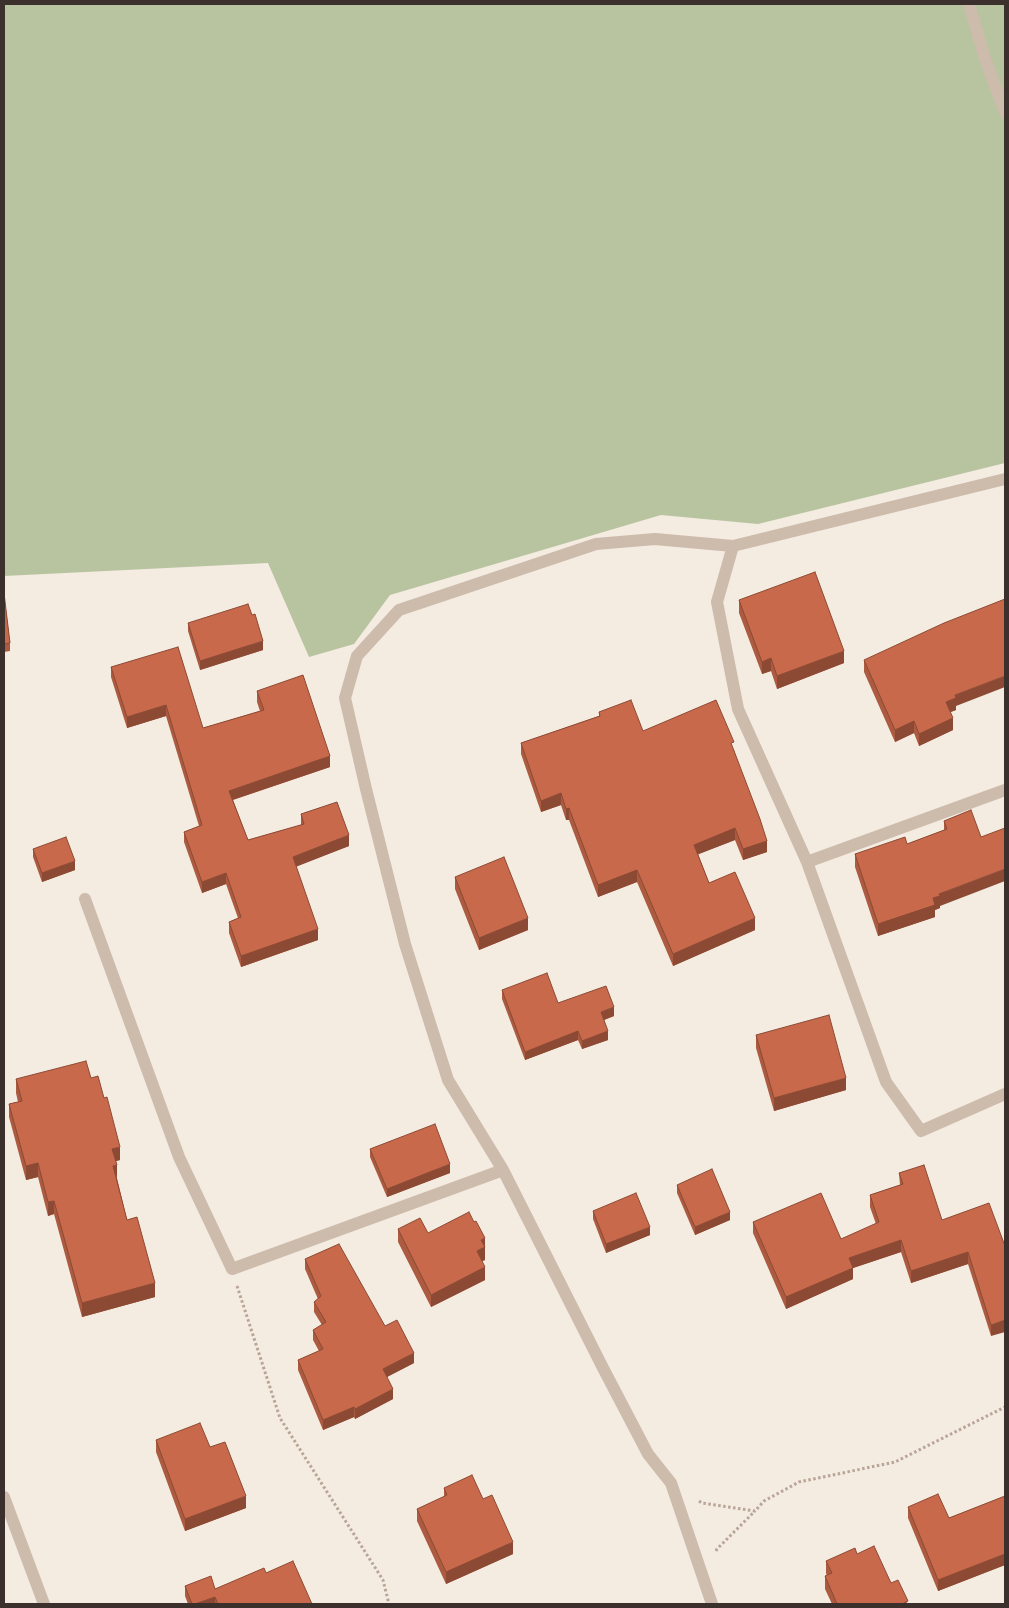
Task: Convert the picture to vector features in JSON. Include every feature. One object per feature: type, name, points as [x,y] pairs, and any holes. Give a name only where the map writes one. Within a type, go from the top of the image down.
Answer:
[{"type":"street","points":[[969,4],[985,59],[1005,113]]},
{"type":"street","points":[[712,1604],[671,1483],[648,1454],[503,1170],[448,1080],[405,944],[345,698],[358,656],[399,610],[596,544],[655,539],[733,546],[1005,479]]},
{"type":"street","points":[[733,546],[717,602],[738,709],[807,862],[886,1082],[921,1131],[1005,1094]]},
{"type":"street","points":[[807,862],[1005,790]]},
{"type":"street","points":[[84,899],[179,1158],[232,1269],[503,1170]]},
{"type":"street","points":[[4,1497],[44,1604]]},
{"type":"path","points":[[232,1269],[280,1418],[383,1580],[389,1604]]},
{"type":"path","points":[[715,1558],[717,1549],[764,1500],[799,1482],[895,1462],[1005,1407]]},
{"type":"path","points":[[671,1483],[702,1503],[755,1510]]},
{"type":"green space","points":[[4,4],[1005,4],[1005,463],[758,524],[661,515],[390,595],[354,644],[309,657],[268,563],[4,576]]},
{"type":"building","points":[[815,572],[844,651],[777,676],[771,658],[762,662],[739,600]]},
{"type":"building","points":[[4,593],[10,643],[4,644]]},
{"type":"building","points":[[1005,599],[1005,676],[955,695],[956,698],[946,702],[953,718],[919,734],[914,721],[895,730],[864,660],[944,623]]},
{"type":"building","points":[[248,604],[252,615],[255,614],[263,641],[200,661],[188,623]]},
{"type":"building","points":[[178,647],[203,728],[264,710],[257,691],[303,675],[330,756],[229,791],[248,840],[304,824],[301,814],[337,802],[349,835],[293,857],[318,929],[241,956],[229,922],[241,917],[226,873],[202,882],[184,832],[202,825],[166,705],[127,717],[111,667]]},
{"type":"building","points":[[631,700],[643,731],[716,700],[734,742],[731,743],[767,841],[743,849],[735,828],[694,845],[709,883],[735,872],[755,918],[673,954],[637,870],[598,885],[569,808],[566,809],[561,793],[541,801],[521,743],[600,716],[599,712]]},
{"type":"building","points":[[971,810],[981,837],[1005,828],[1005,869],[939,894],[940,896],[933,898],[935,905],[878,924],[855,854],[905,837],[907,844],[947,829],[944,821]]},
{"type":"building","points":[[66,837],[75,861],[42,873],[33,849]]},
{"type":"building","points":[[504,857],[528,918],[479,938],[455,877]]},
{"type":"building","points":[[547,973],[558,1003],[606,986],[614,1007],[601,1012],[608,1031],[582,1041],[578,1031],[525,1052],[502,990]]},
{"type":"building","points":[[829,1015],[846,1078],[774,1098],[756,1035]]},
{"type":"building","points":[[86,1061],[91,1078],[98,1076],[104,1098],[107,1097],[120,1147],[112,1149],[117,1165],[113,1166],[127,1220],[137,1217],[155,1283],[82,1303],[54,1201],[48,1202],[38,1163],[26,1166],[9,1104],[22,1101],[16,1079]]},
{"type":"building","points":[[435,1124],[450,1164],[387,1189],[370,1149]]},
{"type":"building","points":[[924,1165],[942,1220],[989,1203],[1005,1246],[1005,1320],[991,1325],[968,1252],[911,1271],[901,1240],[849,1258],[853,1268],[786,1297],[753,1222],[821,1193],[841,1239],[879,1222],[870,1195],[903,1184],[899,1173]]},
{"type":"building","points":[[712,1169],[730,1212],[695,1227],[677,1185]]},
{"type":"building","points":[[636,1193],[650,1227],[606,1244],[593,1211]]},
{"type":"building","points":[[469,1212],[485,1238],[481,1240],[485,1247],[477,1251],[485,1267],[431,1295],[398,1229],[420,1218],[428,1233]]},
{"type":"building","points":[[339,1244],[385,1326],[397,1320],[414,1353],[383,1369],[393,1389],[355,1409],[354,1407],[323,1420],[298,1360],[323,1349],[313,1330],[326,1322],[314,1302],[321,1296],[305,1259]]},
{"type":"building","points":[[200,1423],[210,1447],[225,1442],[246,1496],[185,1519],[156,1440]]},
{"type":"building","points":[[472,1475],[483,1499],[492,1495],[513,1542],[446,1572],[417,1509],[447,1495],[444,1488]]},
{"type":"building","points":[[938,1494],[949,1518],[1005,1496],[1005,1554],[938,1580],[908,1507]]},
{"type":"building","points":[[874,1546],[891,1583],[898,1580],[908,1601],[902,1604],[837,1604],[825,1576],[832,1573],[826,1561],[855,1548],[857,1554]]},
{"type":"building","points":[[293,1561],[312,1604],[218,1604],[215,1597],[192,1604],[185,1586],[211,1576],[215,1589],[264,1568],[266,1573]]}]
